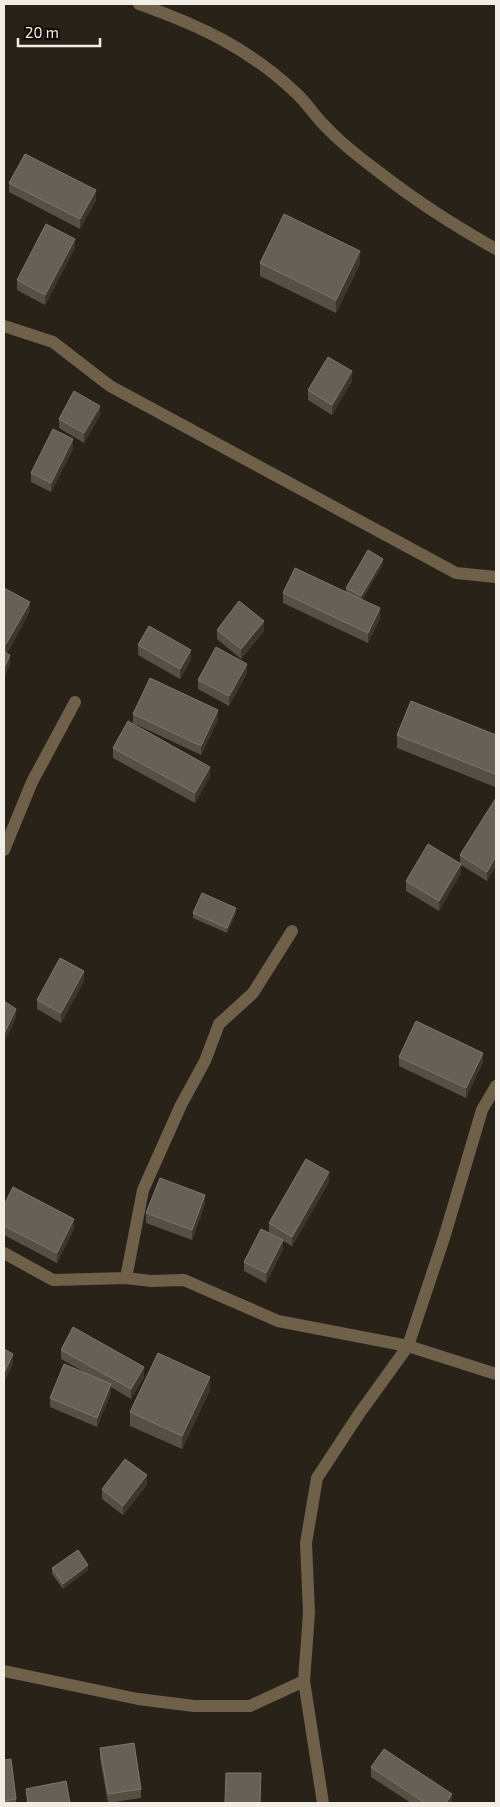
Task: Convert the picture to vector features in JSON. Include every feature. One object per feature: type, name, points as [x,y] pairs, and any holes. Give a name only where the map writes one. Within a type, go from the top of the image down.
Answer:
[{"type":"street","points":[[139,4],[182,19],[230,43],[253,58],[297,94],[324,125],[378,172],[455,226],[496,249]]},
{"type":"street","points":[[4,326],[53,342],[110,386],[456,573],[496,576]]},
{"type":"street","points":[[4,850],[32,782],[75,702]]},
{"type":"street","points":[[126,1278],[143,1190],[182,1105],[205,1061],[219,1024],[253,993],[292,931]]},
{"type":"street","points":[[323,1803],[304,1681],[309,1613],[306,1544],[317,1478],[359,1414],[408,1346],[444,1238],[482,1110],[496,1086]]},
{"type":"street","points":[[4,1252],[53,1280],[126,1278],[150,1281],[184,1280],[278,1321],[408,1346],[496,1374]]},
{"type":"street","points":[[4,1670],[138,1699],[194,1706],[250,1706],[304,1681]]},
{"type":"building","points":[[25,154],[96,190],[80,219],[9,183]]},
{"type":"building","points":[[284,214],[360,251],[336,300],[260,263]]},
{"type":"building","points":[[46,224],[75,239],[45,295],[17,280]]},
{"type":"building","points":[[328,357],[352,371],[332,405],[308,390]]},
{"type":"building","points":[[74,391],[100,406],[84,433],[59,419]]},
{"type":"building","points":[[53,429],[73,439],[51,483],[31,473]]},
{"type":"building","points":[[368,550],[383,559],[361,596],[346,588]]},
{"type":"building","points":[[295,568],[380,608],[368,633],[283,593]]},
{"type":"building","points":[[4,588],[30,602],[6,644],[4,643]]},
{"type":"building","points":[[239,601],[264,621],[241,649],[217,630]]},
{"type":"building","points":[[149,626],[191,650],[180,669],[138,645]]},
{"type":"building","points":[[216,647],[247,664],[229,696],[198,680]]},
{"type":"building","points":[[4,652],[10,655],[4,668]]},
{"type":"building","points":[[150,678],[218,710],[201,746],[133,714]]},
{"type":"building","points":[[411,701],[496,735],[495,774],[397,735]]},
{"type":"building","points":[[128,721],[210,767],[195,793],[113,748]]},
{"type":"building","points":[[496,798],[496,856],[487,872],[460,855]]},
{"type":"building","points":[[428,844],[461,864],[439,901],[406,881]]},
{"type":"building","points":[[202,893],[236,908],[227,928],[193,913]]},
{"type":"building","points":[[60,958],[84,971],[61,1013],[37,1000]]},
{"type":"building","points":[[4,1001],[16,1009],[4,1034]]},
{"type":"building","points":[[416,1021],[483,1053],[466,1088],[399,1057]]},
{"type":"building","points":[[306,1159],[329,1172],[292,1237],[269,1223]]},
{"type":"building","points":[[160,1178],[205,1195],[192,1230],[146,1213]]},
{"type":"building","points":[[13,1187],[74,1219],[57,1253],[4,1226],[4,1205]]},
{"type":"building","points":[[261,1229],[283,1240],[266,1273],[244,1262]]},
{"type":"building","points":[[73,1327],[144,1367],[131,1389],[61,1350]]},
{"type":"building","points":[[4,1349],[13,1354],[4,1373]]},
{"type":"building","points":[[158,1353],[210,1377],[182,1436],[130,1412]]},
{"type":"building","points":[[64,1364],[111,1384],[97,1418],[50,1398]]},
{"type":"building","points":[[125,1459],[147,1475],[123,1506],[102,1489]]},
{"type":"building","points":[[78,1550],[88,1565],[63,1584],[52,1568]]},
{"type":"building","points":[[134,1743],[141,1789],[108,1794],[100,1748]]},
{"type":"building","points":[[384,1749],[452,1794],[446,1803],[425,1803],[371,1767]]},
{"type":"building","points":[[11,1759],[16,1799],[4,1801],[4,1760]]},
{"type":"building","points":[[226,1773],[261,1773],[260,1803],[225,1803]]},
{"type":"building","points":[[66,1781],[70,1803],[28,1803],[26,1789]]}]
